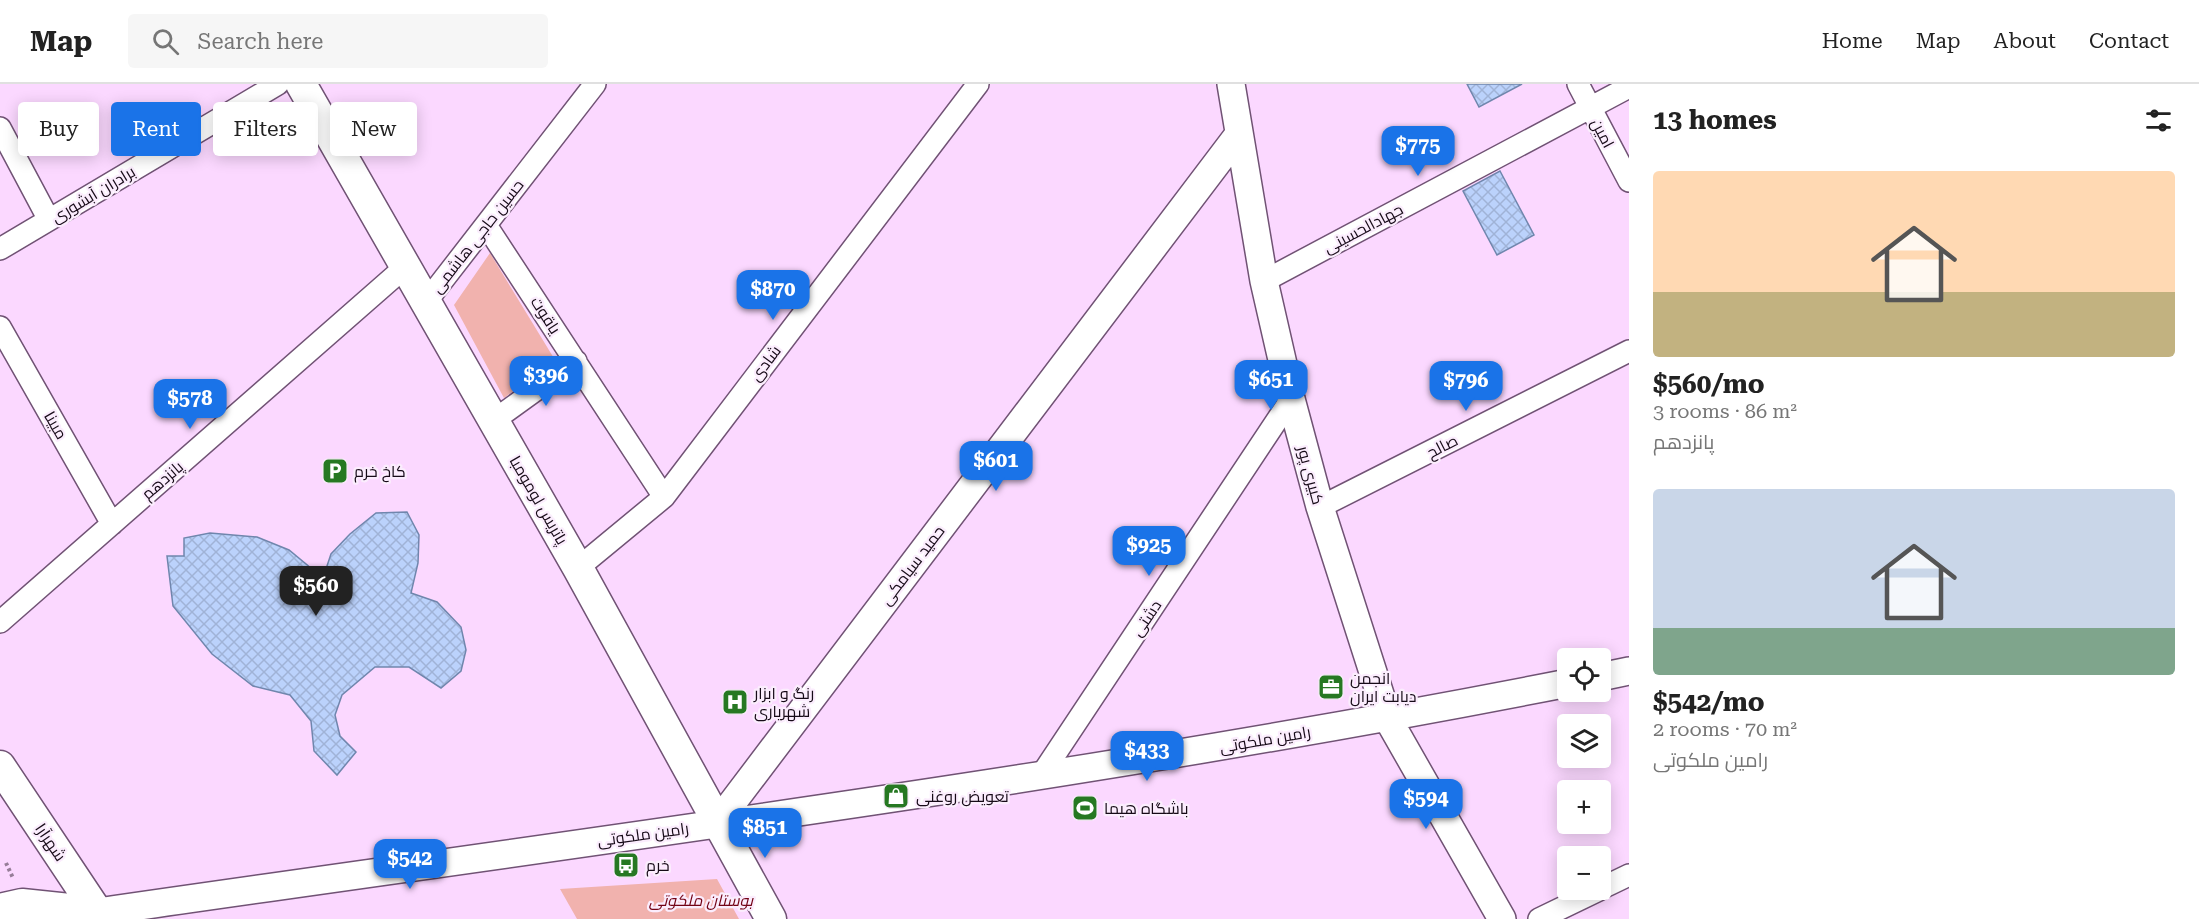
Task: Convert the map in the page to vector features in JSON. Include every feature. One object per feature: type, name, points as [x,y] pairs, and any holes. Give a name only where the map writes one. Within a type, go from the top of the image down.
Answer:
[{"type":"main road","name":"پاتریس لومومبا","points":[[300,84],[578,568],[771,919]]},
{"type":"main road","name":"شهرآرا","points":[[1,772],[100,916]]},
{"type":"main road","name":"رامین ملکوتی","points":[[0,909],[22,904],[100,916]]},
{"type":"street","name":"برادران آبشوری","points":[[0,249],[278,84]]},
{"type":"street","name":"حسین حاجی هاشمی","points":[[426,302],[595,84]]},
{"type":"street","name":"شادی","points":[[578,568],[664,497],[978,84]]},
{"type":"street","name":"کبیری پور","points":[[1231,84],[1264,280],[1291,399],[1320,507],[1388,719],[1502,919]]},
{"type":"street","name":"امین","points":[[1578,84],[1629,181]]},
{"type":"street","name":"جهادالحسینی","points":[[1264,280],[1629,87]]},
{"type":"street","points":[[0,128],[49,220]]},
{"type":"street","name":"حمید سیامکی","points":[[717,824],[1239,134]]},
{"type":"street","name":"یاقوت","points":[[486,225],[664,497]]},
{"type":"street","name":"پانزدهم","points":[[0,622],[405,267]]},
{"type":"street","name":"مبینا","points":[[0,327],[112,524]]},
{"type":"street","name":"صالح","points":[[1320,507],[1629,351]]},
{"type":"street","points":[[493,421],[576,361]]},
{"type":"street","name":"دشتی","points":[[1040,777],[1291,399]]},
{"type":"street","points":[[1611,675],[1629,671]]},
{"type":"street","name":"رامین ملکوتی","points":[[100,916],[1040,777],[1388,719],[1557,685]]},
{"type":"street","points":[[1611,884],[1629,875]]},
{"type":"street","points":[[1539,919],[1578,900]]},
{"type":"path","points":[[6,863],[17,885]]},
{"type":"green space","points":[[490,253],[555,360],[504,398],[454,305]]},
{"type":"green space","name":"بوستان ملکوتی","points":[[717,879],[739,919],[577,919],[560,889]]},
{"type":"building","points":[[1467,84],[1522,84],[1479,107]]},
{"type":"building","points":[[1500,171],[1534,235],[1497,255],[1463,191]]},
{"type":"building","points":[[407,512],[419,535],[418,563],[411,593],[437,602],[461,627],[466,650],[461,671],[441,688],[409,667],[375,667],[342,695],[335,715],[340,736],[356,752],[337,775],[314,751],[311,721],[290,695],[253,686],[212,654],[173,606],[167,556],[184,556],[184,538],[210,533],[257,537],[289,550],[323,578],[331,554],[350,534],[376,513]]},
{"type":"place","name":"کاخ خرم","points":[[335,471]]},
{"type":"place","name":"انجمن دیابت ایران","points":[[1331,687]]},
{"type":"place","name":"رنگ و ابزار شهریاری","points":[[735,702]]},
{"type":"place","name":"تعویض روغنی","points":[[896,796]]},
{"type":"place","name":"باشگاه هیما","points":[[1085,808]]},
{"type":"place","name":"خرم","points":[[626,865]]}]
